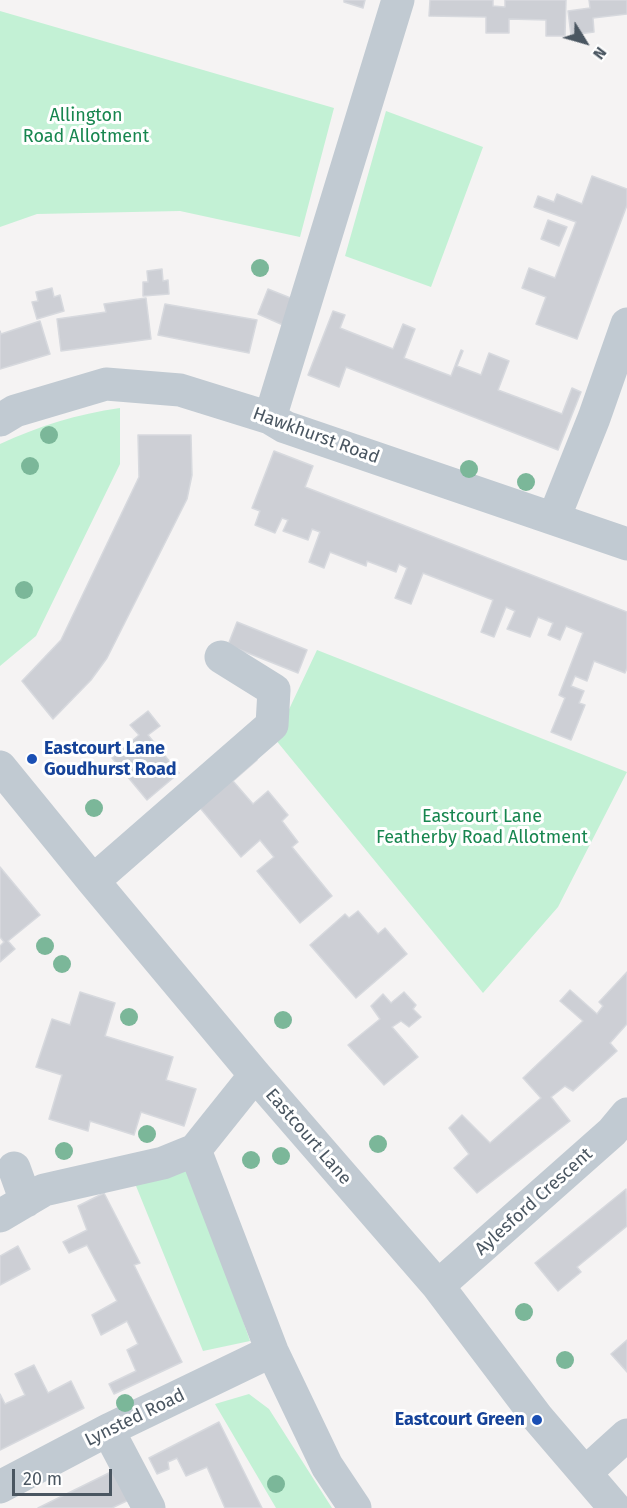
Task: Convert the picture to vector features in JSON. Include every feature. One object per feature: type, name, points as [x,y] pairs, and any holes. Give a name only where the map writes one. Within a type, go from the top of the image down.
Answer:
[{"type":"street","points":[[270,418],[398,0]]},
{"type":"street","points":[[554,518],[594,418],[627,324]]},
{"type":"street","name":"Hawkhurst Road","points":[[0,420],[15,411],[106,384],[180,390],[270,418],[285,427],[627,544]]},
{"type":"street","points":[[93,881],[272,725],[274,690],[221,657]]},
{"type":"street","name":"Eastcourt Lane","points":[[0,767],[255,1075],[438,1286],[537,1417],[615,1508]]},
{"type":"street","points":[[13,1208],[44,1190],[163,1163],[195,1150],[255,1075]]},
{"type":"street","name":"Aylesford Crescent","points":[[438,1286],[612,1132],[627,1114]]},
{"type":"street","points":[[195,1150],[272,1352],[327,1466],[355,1508]]},
{"type":"street","points":[[13,1208],[14,1168]]},
{"type":"street","name":"Lynsted Road","points":[[0,1487],[108,1430],[272,1352]]},
{"type":"street","points":[[108,1430],[149,1508]]},
{"type":"street","points":[[585,1473],[627,1435]]},
{"type":"green space","name":"Allington Road Allotment","points":[[0,11],[334,108],[300,237],[180,211],[37,214],[0,227]]},
{"type":"green space","points":[[386,111],[483,147],[431,287],[345,256]]},
{"type":"green space","points":[[120,408],[120,464],[36,636],[0,666],[0,444],[58,422]]},
{"type":"green space","name":"Eastcourt Lane Featherby Road Allotment","points":[[317,650],[627,772],[558,907],[483,993],[275,739]]},
{"type":"green space","points":[[189,1164],[250,1341],[203,1351],[134,1181]]},
{"type":"green space","points":[[249,1394],[269,1409],[332,1508],[276,1508],[215,1404]]},
{"type":"building","points":[[344,0],[365,0],[363,8],[344,2]]},
{"type":"building","points":[[430,0],[493,0],[493,6],[505,7],[505,0],[566,0],[565,36],[546,36],[546,20],[509,19],[509,33],[486,33],[486,17],[429,16]]},
{"type":"building","points":[[589,0],[627,0],[627,14],[593,18],[594,32],[571,35],[568,11],[590,8]]},
{"type":"building","points":[[592,176],[627,189],[627,205],[577,339],[536,324],[546,297],[522,288],[529,268],[555,278],[576,222],[534,207],[538,196],[554,202],[557,194],[582,204]]},
{"type":"building","points":[[548,220],[567,227],[559,246],[541,239]]},
{"type":"building","points":[[162,269],[163,281],[168,280],[169,294],[143,296],[143,282],[148,282],[147,271]]},
{"type":"building","points":[[52,288],[54,297],[60,295],[64,311],[37,319],[32,302],[38,301],[36,292]]},
{"type":"building","points":[[268,289],[293,299],[283,325],[258,314]]},
{"type":"building","points":[[146,298],[151,339],[61,351],[57,319],[106,312],[104,304]]},
{"type":"building","points":[[165,304],[257,320],[249,353],[158,335]]},
{"type":"building","points":[[333,311],[345,315],[340,328],[393,349],[403,324],[415,329],[404,358],[451,376],[461,350],[463,351],[457,366],[481,375],[489,353],[509,361],[498,390],[562,414],[572,388],[581,392],[558,450],[346,367],[339,387],[308,375]]},
{"type":"building","points":[[40,321],[50,354],[0,369],[0,331],[1,334]]},
{"type":"building","points":[[138,435],[191,435],[192,475],[187,499],[107,658],[91,680],[53,719],[22,681],[61,640],[139,477]]},
{"type":"building","points":[[274,451],[313,466],[305,487],[627,612],[627,668],[625,673],[594,661],[587,681],[575,676],[571,686],[584,691],[579,703],[585,705],[571,740],[551,732],[565,698],[559,695],[583,633],[566,626],[560,640],[548,635],[553,623],[538,617],[530,637],[507,629],[515,611],[506,607],[494,637],[481,632],[493,600],[423,573],[411,604],[395,598],[407,568],[399,564],[396,572],[367,561],[366,566],[330,552],[324,568],[309,562],[320,532],[312,529],[308,540],[283,531],[288,520],[282,518],[275,533],[255,525],[260,511],[252,508]]},
{"type":"building","points":[[237,622],[307,650],[298,673],[228,645]]},
{"type":"building","points":[[148,711],[160,726],[148,735],[179,773],[147,800],[112,758],[139,735],[130,725]]},
{"type":"building","points":[[253,755],[257,760],[233,781],[253,804],[268,791],[288,815],[282,821],[298,842],[292,847],[332,896],[300,923],[257,871],[274,857],[260,840],[241,857],[196,803]]},
{"type":"building","points":[[0,867],[40,915],[8,941],[15,949],[0,962],[0,946],[4,942],[0,937]]},
{"type":"building","points":[[358,911],[378,934],[385,928],[407,954],[356,998],[310,945],[345,914],[349,918]]},
{"type":"building","points":[[627,972],[627,1024],[610,1043],[617,1051],[573,1091],[565,1086],[551,1097],[570,1121],[477,1193],[454,1168],[469,1154],[449,1128],[462,1115],[490,1143],[541,1098],[523,1078],[583,1021],[560,1001],[570,990],[597,1014],[603,1006],[599,1002]]},
{"type":"building","points":[[80,992],[115,1003],[105,1036],[173,1057],[166,1080],[196,1089],[184,1126],[141,1112],[134,1135],[90,1121],[88,1131],[49,1119],[62,1075],[36,1067],[52,1019],[70,1025]]},
{"type":"building","points":[[404,992],[416,1005],[413,1009],[421,1017],[409,1027],[401,1021],[392,1027],[418,1057],[384,1085],[348,1045],[380,1019],[371,1006],[383,994],[391,1003]]},
{"type":"building","points":[[626,1189],[627,1226],[577,1267],[581,1272],[558,1291],[535,1263]]},
{"type":"building","points":[[104,1193],[140,1263],[134,1265],[182,1362],[114,1394],[109,1384],[136,1371],[127,1350],[138,1344],[127,1321],[101,1335],[92,1315],[117,1301],[87,1245],[69,1253],[63,1242],[87,1230],[78,1206]]},
{"type":"building","points":[[18,1246],[30,1269],[0,1285],[0,1256]]},
{"type":"building","points":[[627,1340],[627,1372],[611,1354]]},
{"type":"building","points":[[34,1365],[48,1393],[71,1381],[84,1408],[0,1450],[0,1394],[5,1404],[25,1395],[15,1374]]},
{"type":"building","points":[[219,1422],[262,1508],[225,1508],[207,1467],[186,1476],[177,1458],[168,1462],[169,1469],[157,1474],[149,1458]]},
{"type":"building","points":[[121,1467],[135,1497],[112,1508],[38,1508]]},
{"type":"place","name":"Eastcourt Lane Goudhurst Road","points":[[32,759]]},
{"type":"place","name":"Eastcourt Green","points":[[537,1420]]}]
